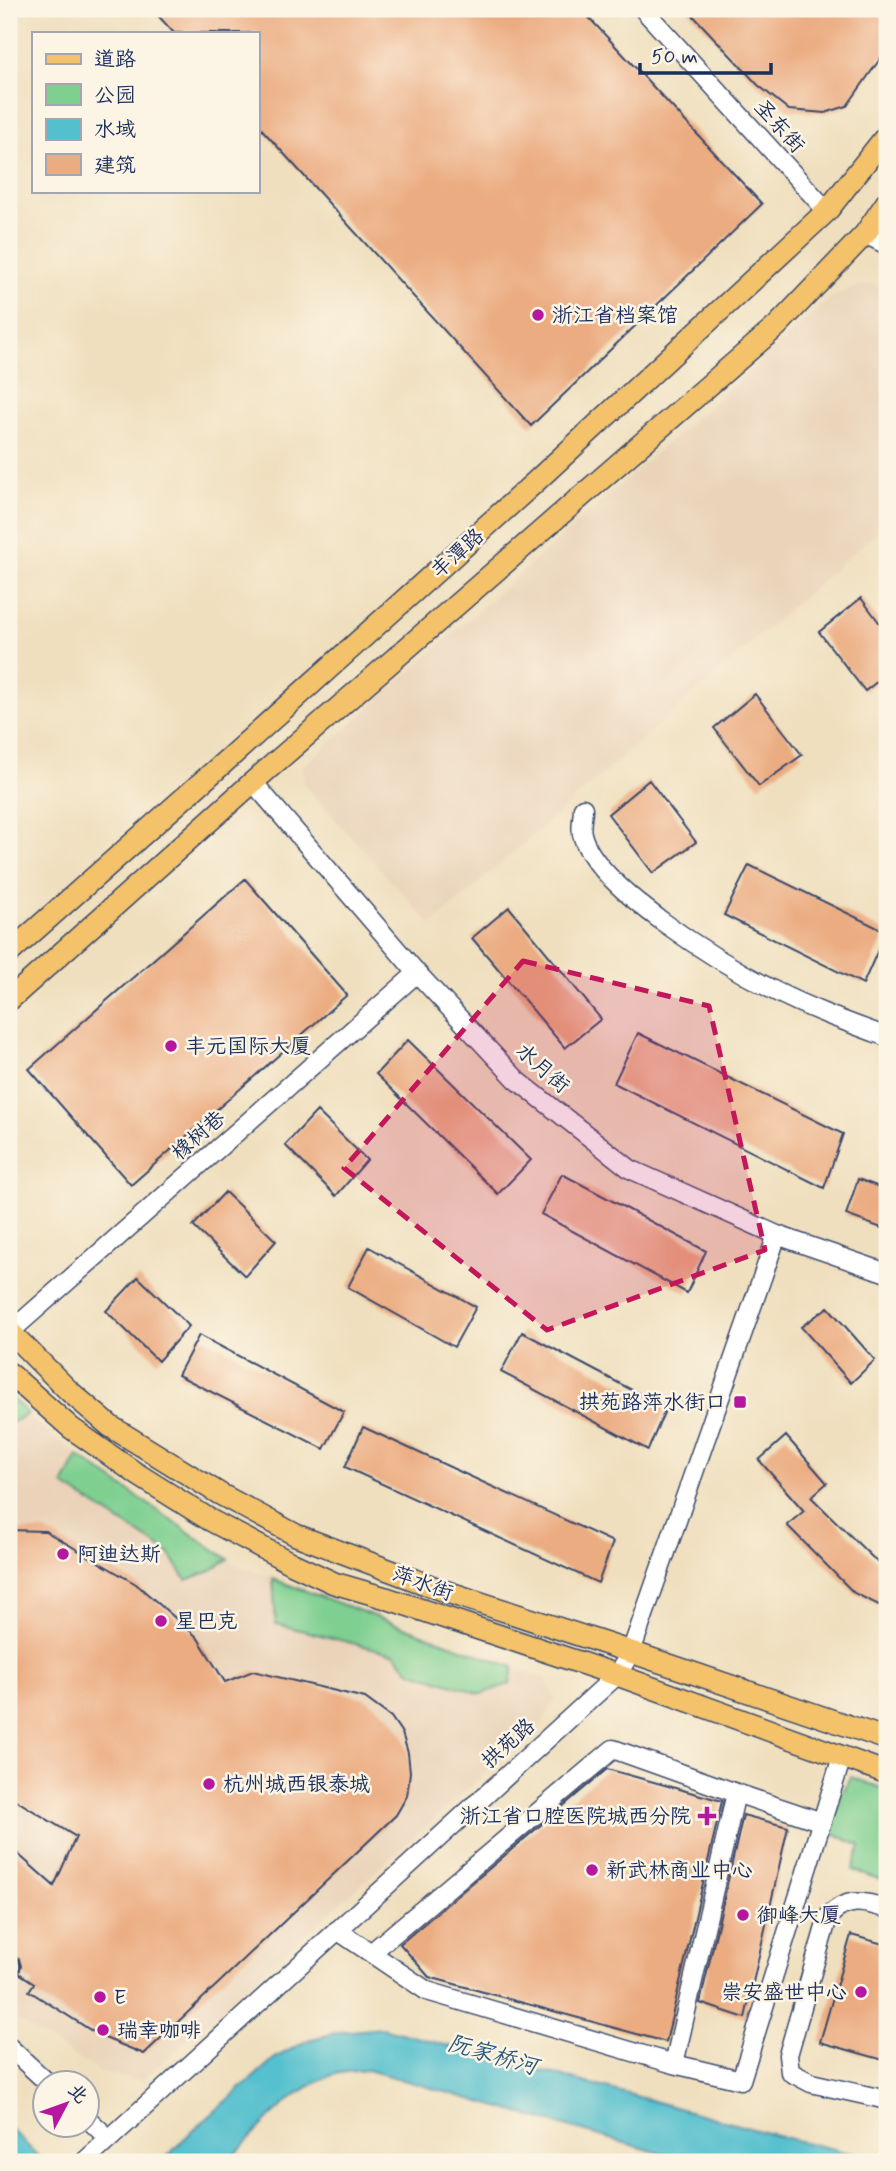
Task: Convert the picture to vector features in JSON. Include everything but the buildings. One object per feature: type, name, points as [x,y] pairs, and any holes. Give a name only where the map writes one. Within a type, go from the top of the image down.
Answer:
[{"type":"main road","name":"丰潭路","points":[[9,953],[533,484],[827,211],[887,135]]},
{"type":"main road","name":"丰潭路","points":[[9,1000],[253,782],[777,326],[865,234],[887,202]]},
{"type":"main road","name":"萍水街","points":[[9,1331],[69,1391],[110,1426],[220,1494],[296,1535],[444,1591],[887,1739]]},
{"type":"main road","name":"萍水街","points":[[9,1373],[71,1428],[137,1474],[210,1520],[334,1583],[617,1675],[887,1773]]},
{"type":"street","name":"圣东街","points":[[643,9],[827,211]]},
{"type":"street","points":[[865,234],[887,245]]},
{"type":"street","name":"水月街","points":[[253,782],[417,973],[517,1080],[630,1169],[777,1236],[887,1273]]},
{"type":"street","points":[[583,808],[582,834],[594,859],[620,888],[677,933],[774,990],[840,1020],[887,1037]]},
{"type":"street","name":"橡树巷","points":[[9,1331],[417,973]]},
{"type":"street","name":"拱苑路","points":[[85,2162],[617,1675],[631,1652],[777,1236]]},
{"type":"street","points":[[371,1953],[613,1749],[822,1822]]},
{"type":"street","points":[[337,1930],[427,1991],[674,2064],[741,2080],[842,1758]]},
{"type":"street","points":[[674,2064],[736,1793]]},
{"type":"street","points":[[887,1909],[854,1902],[837,1907],[828,1917],[788,2055],[790,2073],[811,2083],[887,2100]]},
{"type":"street","points":[[9,2047],[34,2070]]},
{"type":"street","points":[[102,2132],[109,2138]]},
{"type":"highlighted area","points":[[523,961],[709,1006],[765,1250],[547,1330],[344,1168]]},
{"type":"shaded area","points":[[872,284],[887,291],[887,523],[431,925],[305,786],[302,767],[830,299],[851,288]]},
{"type":"shaded area","points":[[9,1396],[54,1438],[238,1566],[546,1679],[555,1700],[543,1721],[141,2081],[97,2070],[9,2015]]},
{"type":"green space","points":[[9,1396],[28,1414],[9,1424]]},
{"type":"green space","points":[[78,1456],[228,1559],[208,1572],[186,1580],[169,1553],[63,1485]]},
{"type":"green space","points":[[273,1579],[513,1667],[510,1684],[481,1694],[410,1671],[395,1654],[276,1624]]},
{"type":"green space","points":[[851,1777],[887,1790],[887,1882],[853,1870],[860,1846],[823,1828]]},
{"type":"water","points":[[382,2028],[774,2135],[887,2162],[688,2161],[368,2070],[336,2074],[305,2088],[277,2111],[228,2162],[162,2162],[275,2058],[308,2040],[340,2032]]},
{"type":"water","points":[[9,2127],[44,2162],[9,2162]]},
{"type":"place","name":"浙江省档案馆","points":[[538,315]]},
{"type":"place","name":"丰元国际大厦","points":[[171,1046]]},
{"type":"place","name":"拱苑路萍水街口","points":[[740,1402]]},
{"type":"place","name":"阿迪达斯","points":[[63,1554]]},
{"type":"place","name":"星巴克","points":[[161,1621]]},
{"type":"place","name":"杭州城西银泰城","points":[[209,1784]]},
{"type":"place","name":"浙江省口腔医院城西分院","points":[[707,1816]]},
{"type":"place","name":"新武林商业中心","points":[[592,1870]]},
{"type":"place","name":"御峰大厦","points":[[743,1915]]},
{"type":"place","name":"崇安盛世中心","points":[[861,1992]]},
{"type":"place","name":"E","points":[[100,1997]]},
{"type":"place","name":"瑞幸咖啡","points":[[103,2030]]},
{"type":"water label","name":"阮家桥河","points":[[493,2054]]}]
